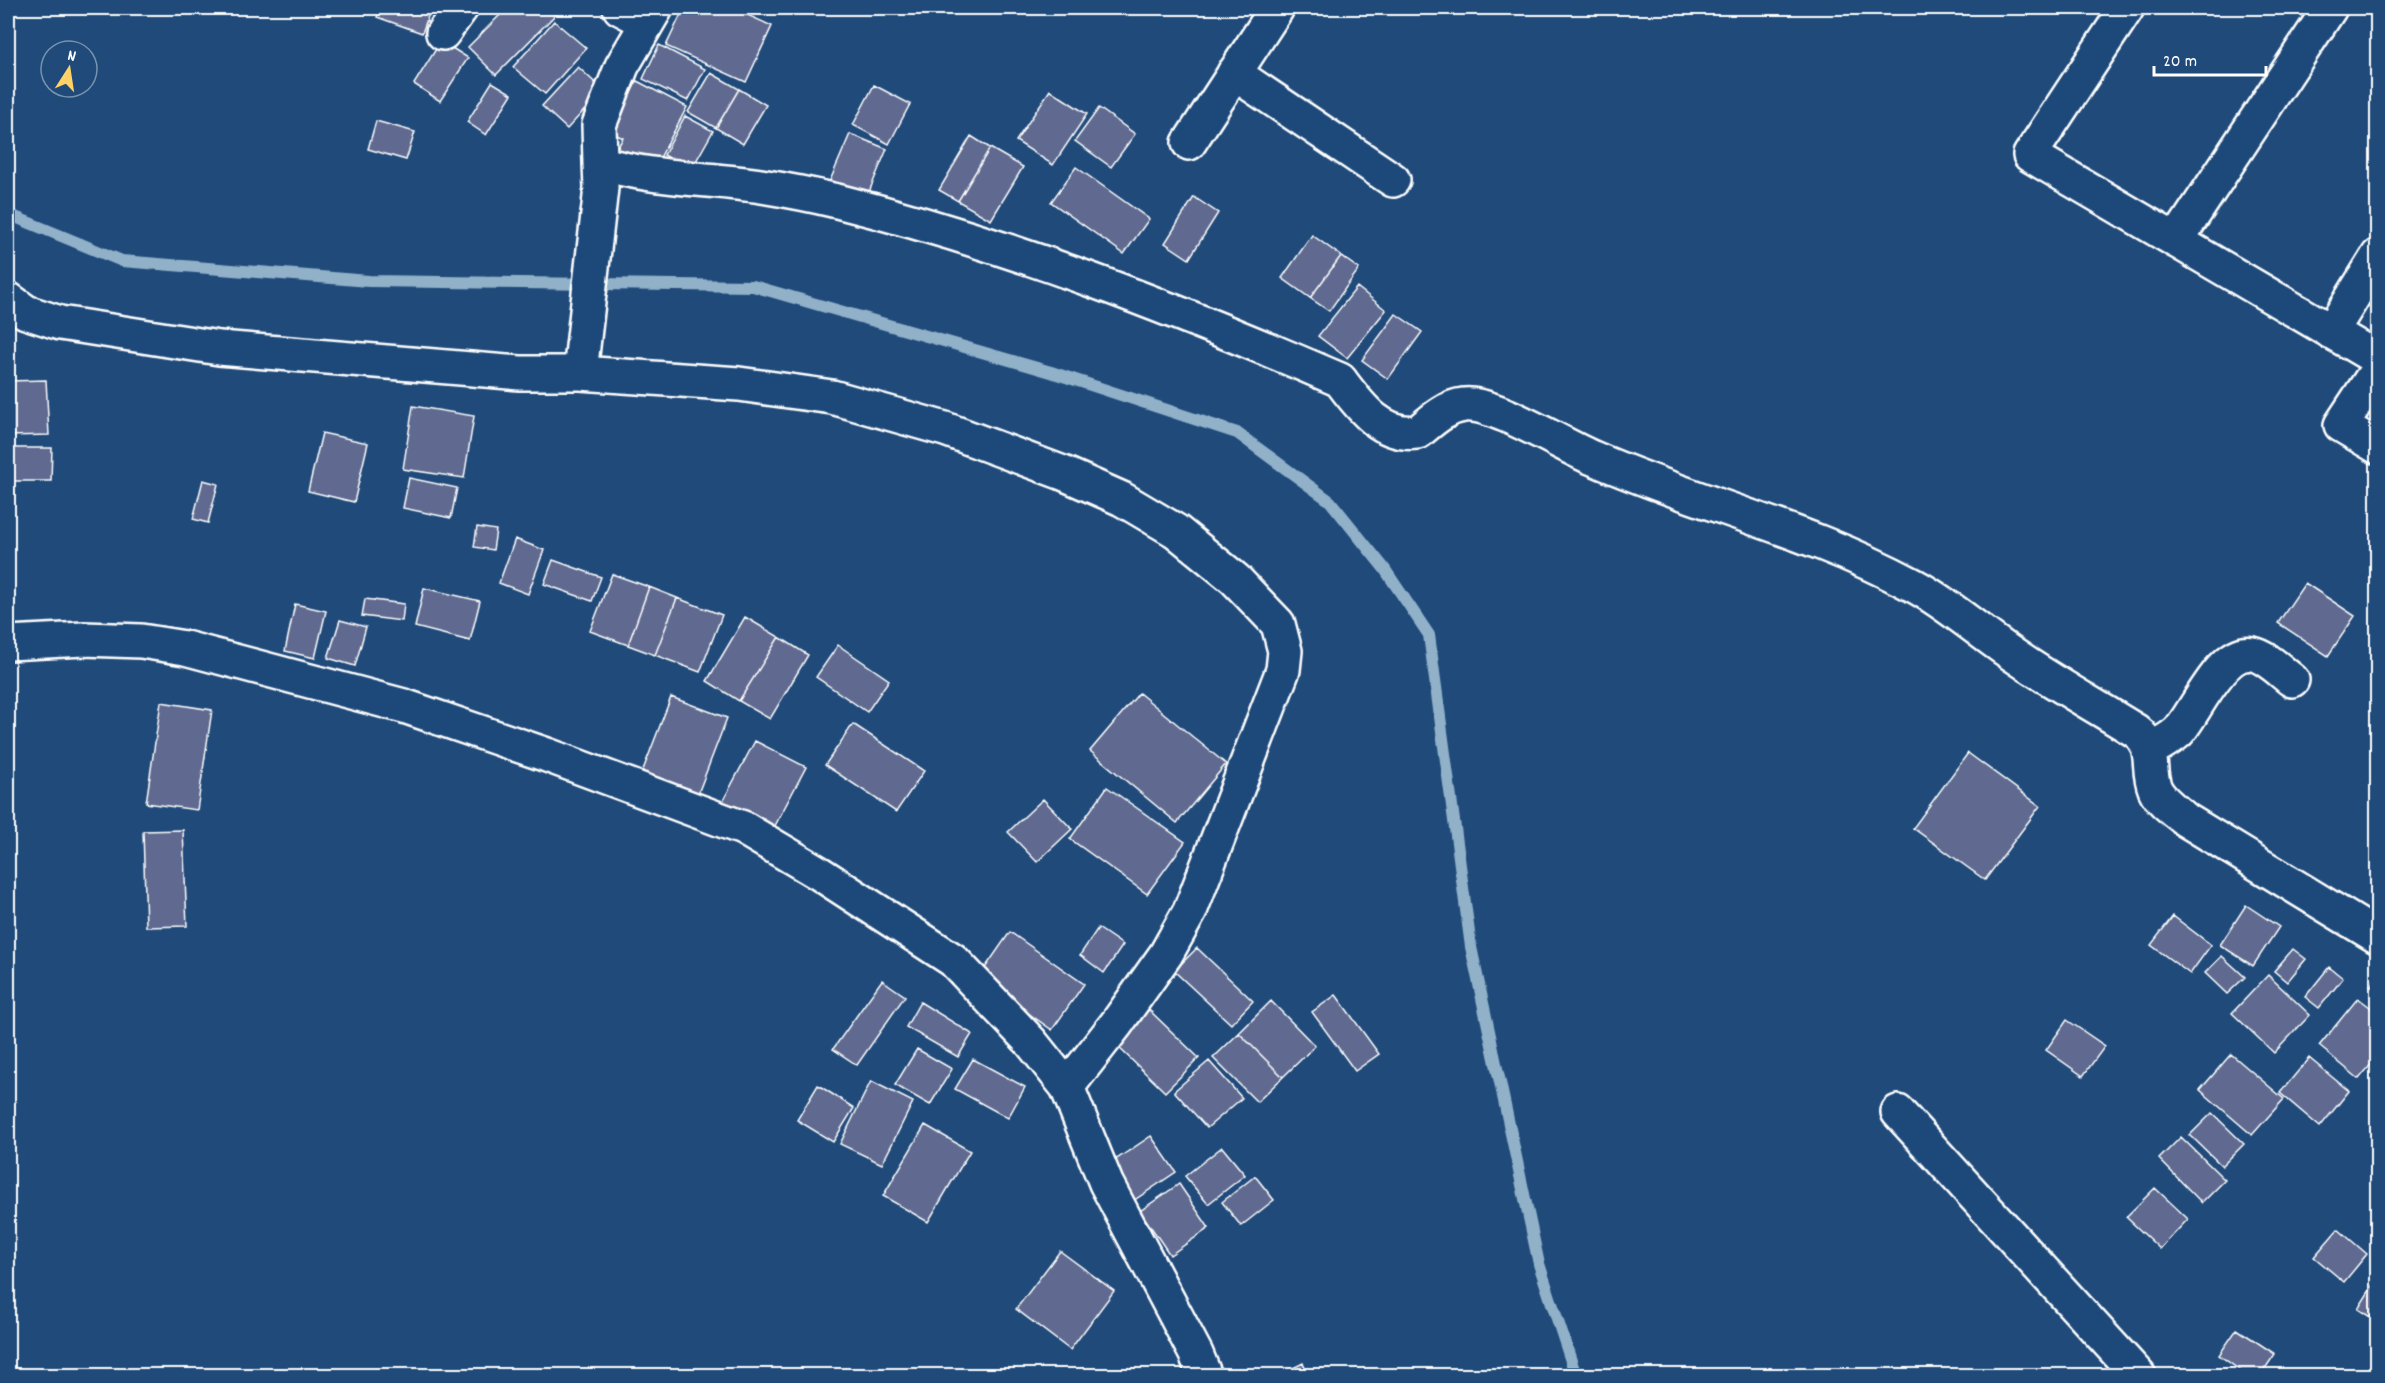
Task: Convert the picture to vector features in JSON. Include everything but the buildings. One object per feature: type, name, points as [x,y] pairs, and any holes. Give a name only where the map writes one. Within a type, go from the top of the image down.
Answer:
[{"type":"street","points":[[1189,143],[1277,8]]},
{"type":"street","points":[[2127,8],[2030,155],[2378,359]]},
{"type":"street","points":[[2176,241],[2330,8]]},
{"type":"street","points":[[580,373],[601,175],[599,125],[641,12]]},
{"type":"street","points":[[1234,74],[1393,180]]},
{"type":"street","points":[[601,175],[631,172],[760,186],[876,211],[1083,277],[1340,380],[1368,417],[1401,431],[1418,432],[1448,410],[1464,405],[1489,410],[1593,458],[1780,527],[1913,585],[2064,689],[2136,731],[2145,738],[2150,750],[2156,790],[2167,804],[2186,820],[2378,937]]},
{"type":"street","points":[[2331,332],[2378,256]]},
{"type":"street","points":[[8,299],[26,312],[60,323],[219,348],[520,373],[580,373],[739,384],[832,397],[945,429],[1063,473],[1122,499],[1176,531],[1235,579],[1278,624],[1285,651],[1278,687],[1190,911],[1166,954],[1118,1023],[1067,1087]]},
{"type":"street","points":[[2378,369],[2341,425],[2378,447]]},
{"type":"street","points":[[8,643],[84,639],[141,641],[185,648],[404,706],[547,755],[743,828],[819,873],[953,960],[1031,1042],[1067,1087],[1106,1183],[1196,1354],[1205,1376]]},
{"type":"street","points":[[2150,750],[2177,732],[2220,670],[2236,658],[2254,654],[2292,680]]},
{"type":"street","points":[[1898,1112],[2139,1376]]},
{"type":"waterway","points":[[8,214],[122,261],[369,281],[753,286],[1051,372],[1237,433],[1330,501],[1384,568],[1429,635],[1471,947],[1539,1264],[1576,1376]]}]
